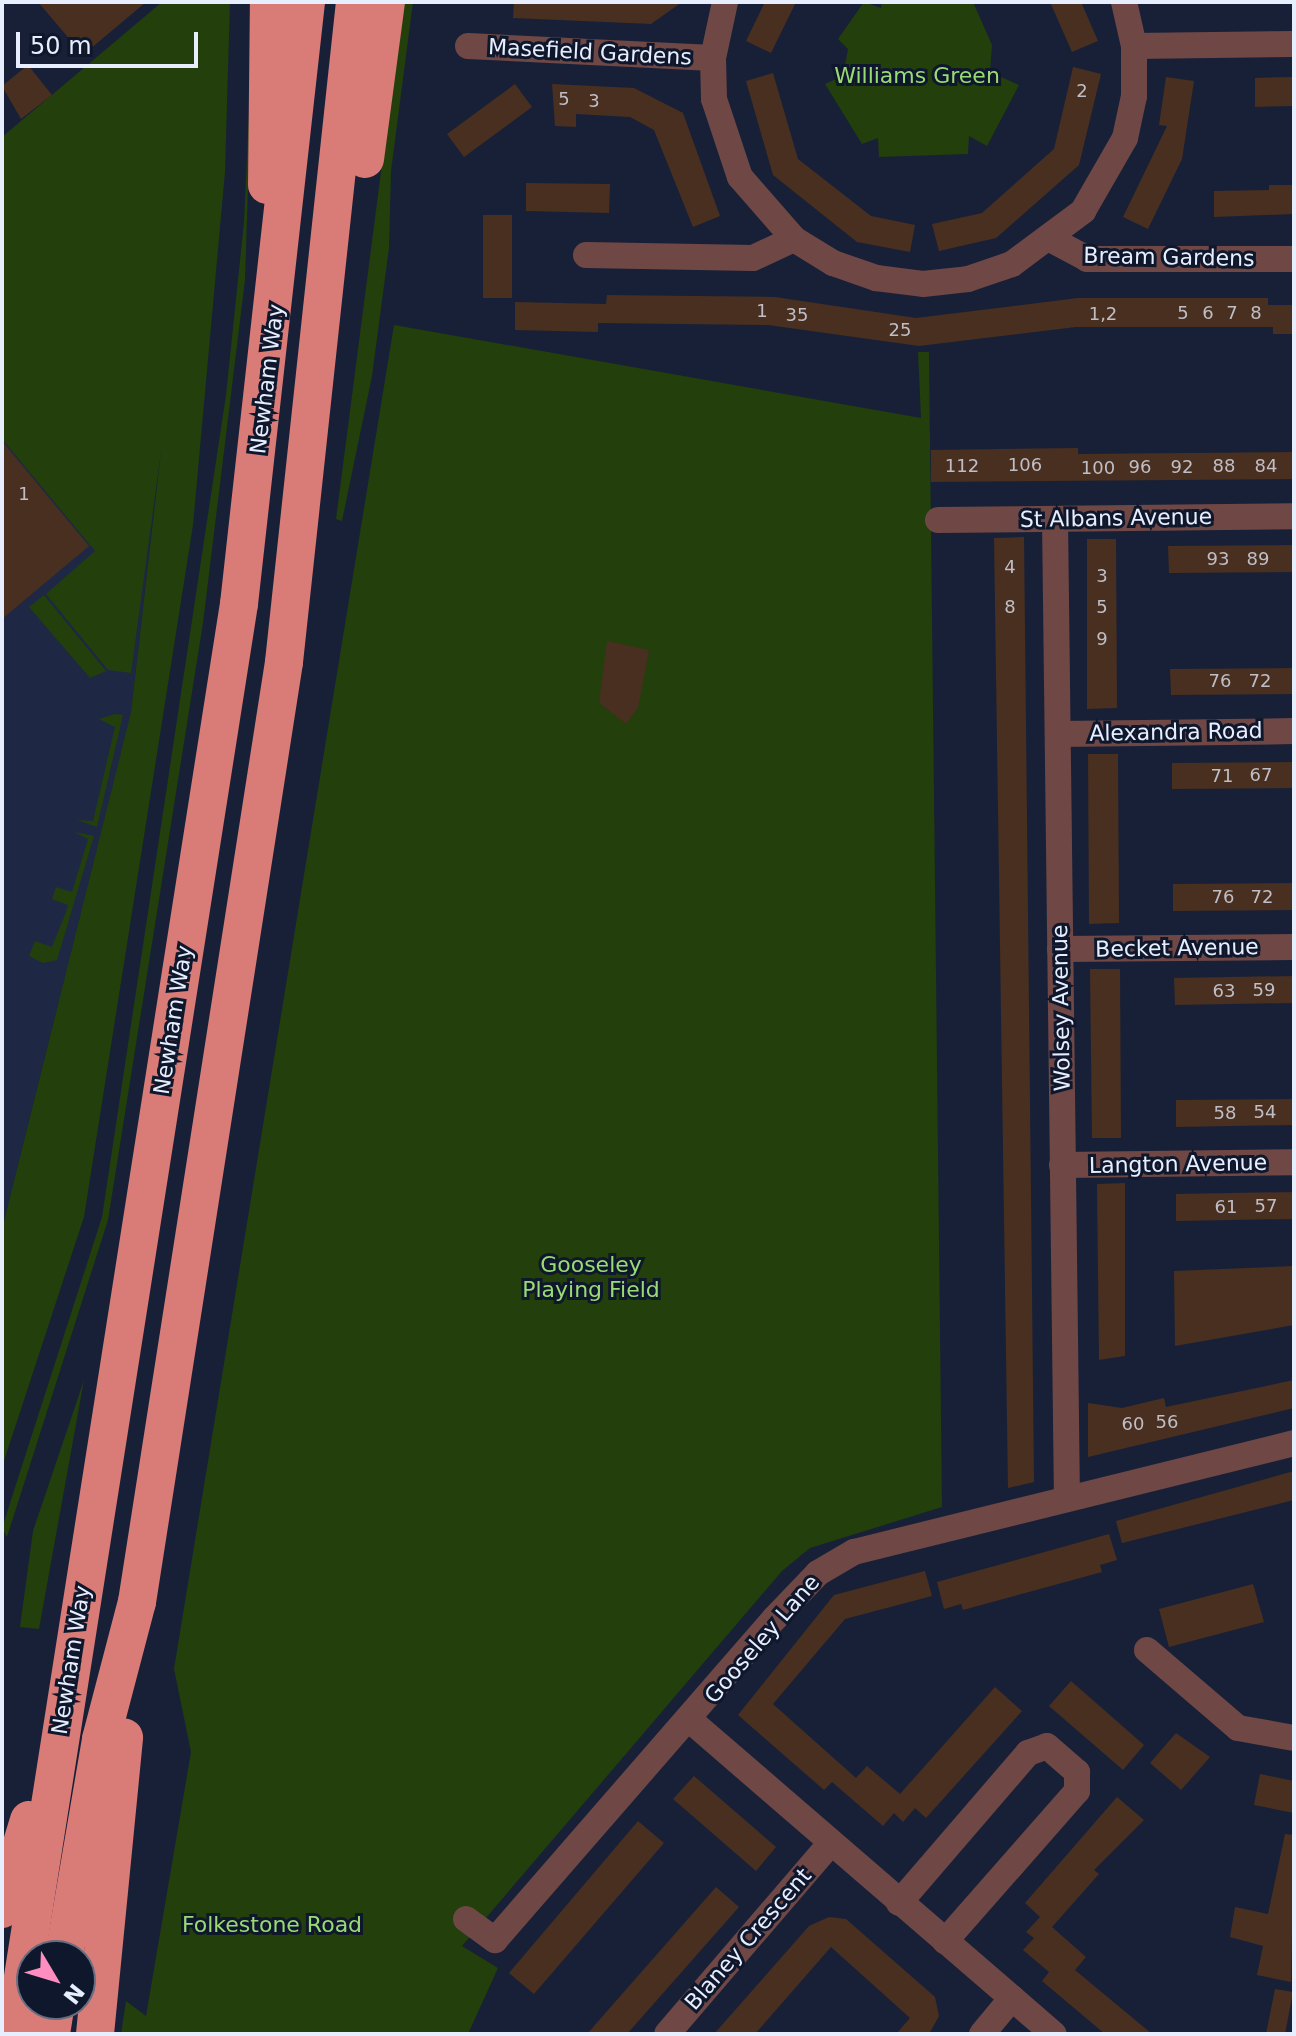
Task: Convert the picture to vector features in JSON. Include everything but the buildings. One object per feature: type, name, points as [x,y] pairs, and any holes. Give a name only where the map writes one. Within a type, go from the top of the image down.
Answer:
[{"type":"highway","points":[[269,2],[269,367]]},
{"type":"highway","name":"Newham Way","points":[[14,2034],[61,1718],[222,719],[269,367],[306,2]]},
{"type":"highway","name":"Newham Way","points":[[67,1940],[101,1739],[137,1602],[284,662],[355,2]]},
{"type":"highway","points":[[317,373],[361,185],[386,2]]},
{"type":"highway","points":[[95,2034],[137,1602]]},
{"type":"highway","points":[[2,1909],[61,1718]]},
{"type":"street","points":[[725,2],[713,58],[717,113],[740,177],[794,239],[862,273],[923,284],[968,279],[1012,264],[1052,240],[1091,200],[1125,138],[1134,96],[1134,46],[1124,2]]},
{"type":"street","points":[[1134,46],[1294,44]]},
{"type":"street","name":"Masefield Gardens","points":[[468,46],[713,58]]},
{"type":"street","points":[[586,255],[753,258],[794,239]]},
{"type":"street","name":"Bream Gardens","points":[[1052,240],[1087,259],[1292,259]]},
{"type":"street","name":"St Albans Avenue","points":[[938,520],[1294,516]]},
{"type":"street","name":"Wolsey Avenue","points":[[1055,519],[1067,1497]]},
{"type":"street","name":"Alexandra Road","points":[[1058,734],[1294,731]]},
{"type":"street","name":"Becket Avenue","points":[[1060,949],[1294,947]]},
{"type":"street","name":"Langton Avenue","points":[[1062,1165],[1294,1162]]},
{"type":"street","name":"Gooseley Lane","points":[[466,1919],[495,1940],[691,1721],[818,1573],[854,1552],[1294,1443]]},
{"type":"street","points":[[1147,1650],[1238,1728],[1294,1738]]},
{"type":"street","points":[[691,1721],[1053,2034]]},
{"type":"street","points":[[899,1903],[1028,1753],[1047,1746],[1077,1772],[1077,1791],[945,1941]]},
{"type":"street","name":"Blaney Crescent","points":[[667,2034],[830,1844]]},
{"type":"street","points":[[982,2034],[1012,1998]]},
{"type":"shaded area","points":[[2,195],[47,211],[164,418],[131,712],[2,1229]]},
{"type":"green space","points":[[162,2],[230,2],[225,172],[193,525],[84,1217],[2,1467],[2,1229],[131,712],[161,451],[131,673],[108,670],[46,594],[95,551],[2,439],[2,137]]},
{"type":"green space","points":[[254,2],[245,280],[203,623],[108,1220],[7,1537],[2,1528],[102,1217],[226,395],[244,222]]},
{"type":"green space","points":[[403,2],[413,2],[391,171],[389,248],[372,376],[342,521],[336,519]]},
{"type":"green space","name":"Williams Green","points":[[864,2],[881,8],[882,2],[973,2],[992,45],[990,72],[1019,85],[987,146],[969,136],[968,154],[879,157],[878,138],[862,144],[825,84],[843,76],[848,49],[838,39]]},
{"type":"green space","name":"Gooseley Playing Field","points":[[394,325],[921,418],[918,352],[929,352],[942,1507],[810,1548],[782,1571],[462,1946],[498,1968],[468,2034],[121,2034],[126,2001],[146,2016],[191,1752],[174,1669]]},
{"type":"green space","points":[[44,595],[106,671],[90,678],[29,607]]},
{"type":"green space","points":[[123,715],[97,827],[77,820],[93,821],[115,727],[99,719]]},
{"type":"green space","points":[[74,832],[94,836],[57,960],[43,963],[29,956],[35,941],[52,947],[68,905],[52,899],[56,887],[72,892],[88,839]]},
{"type":"green space","points":[[84,1380],[39,1629],[20,1627],[33,1531]]},
{"type":"park label","name":"Folkestone Road","points":[[272,1925]]}]
